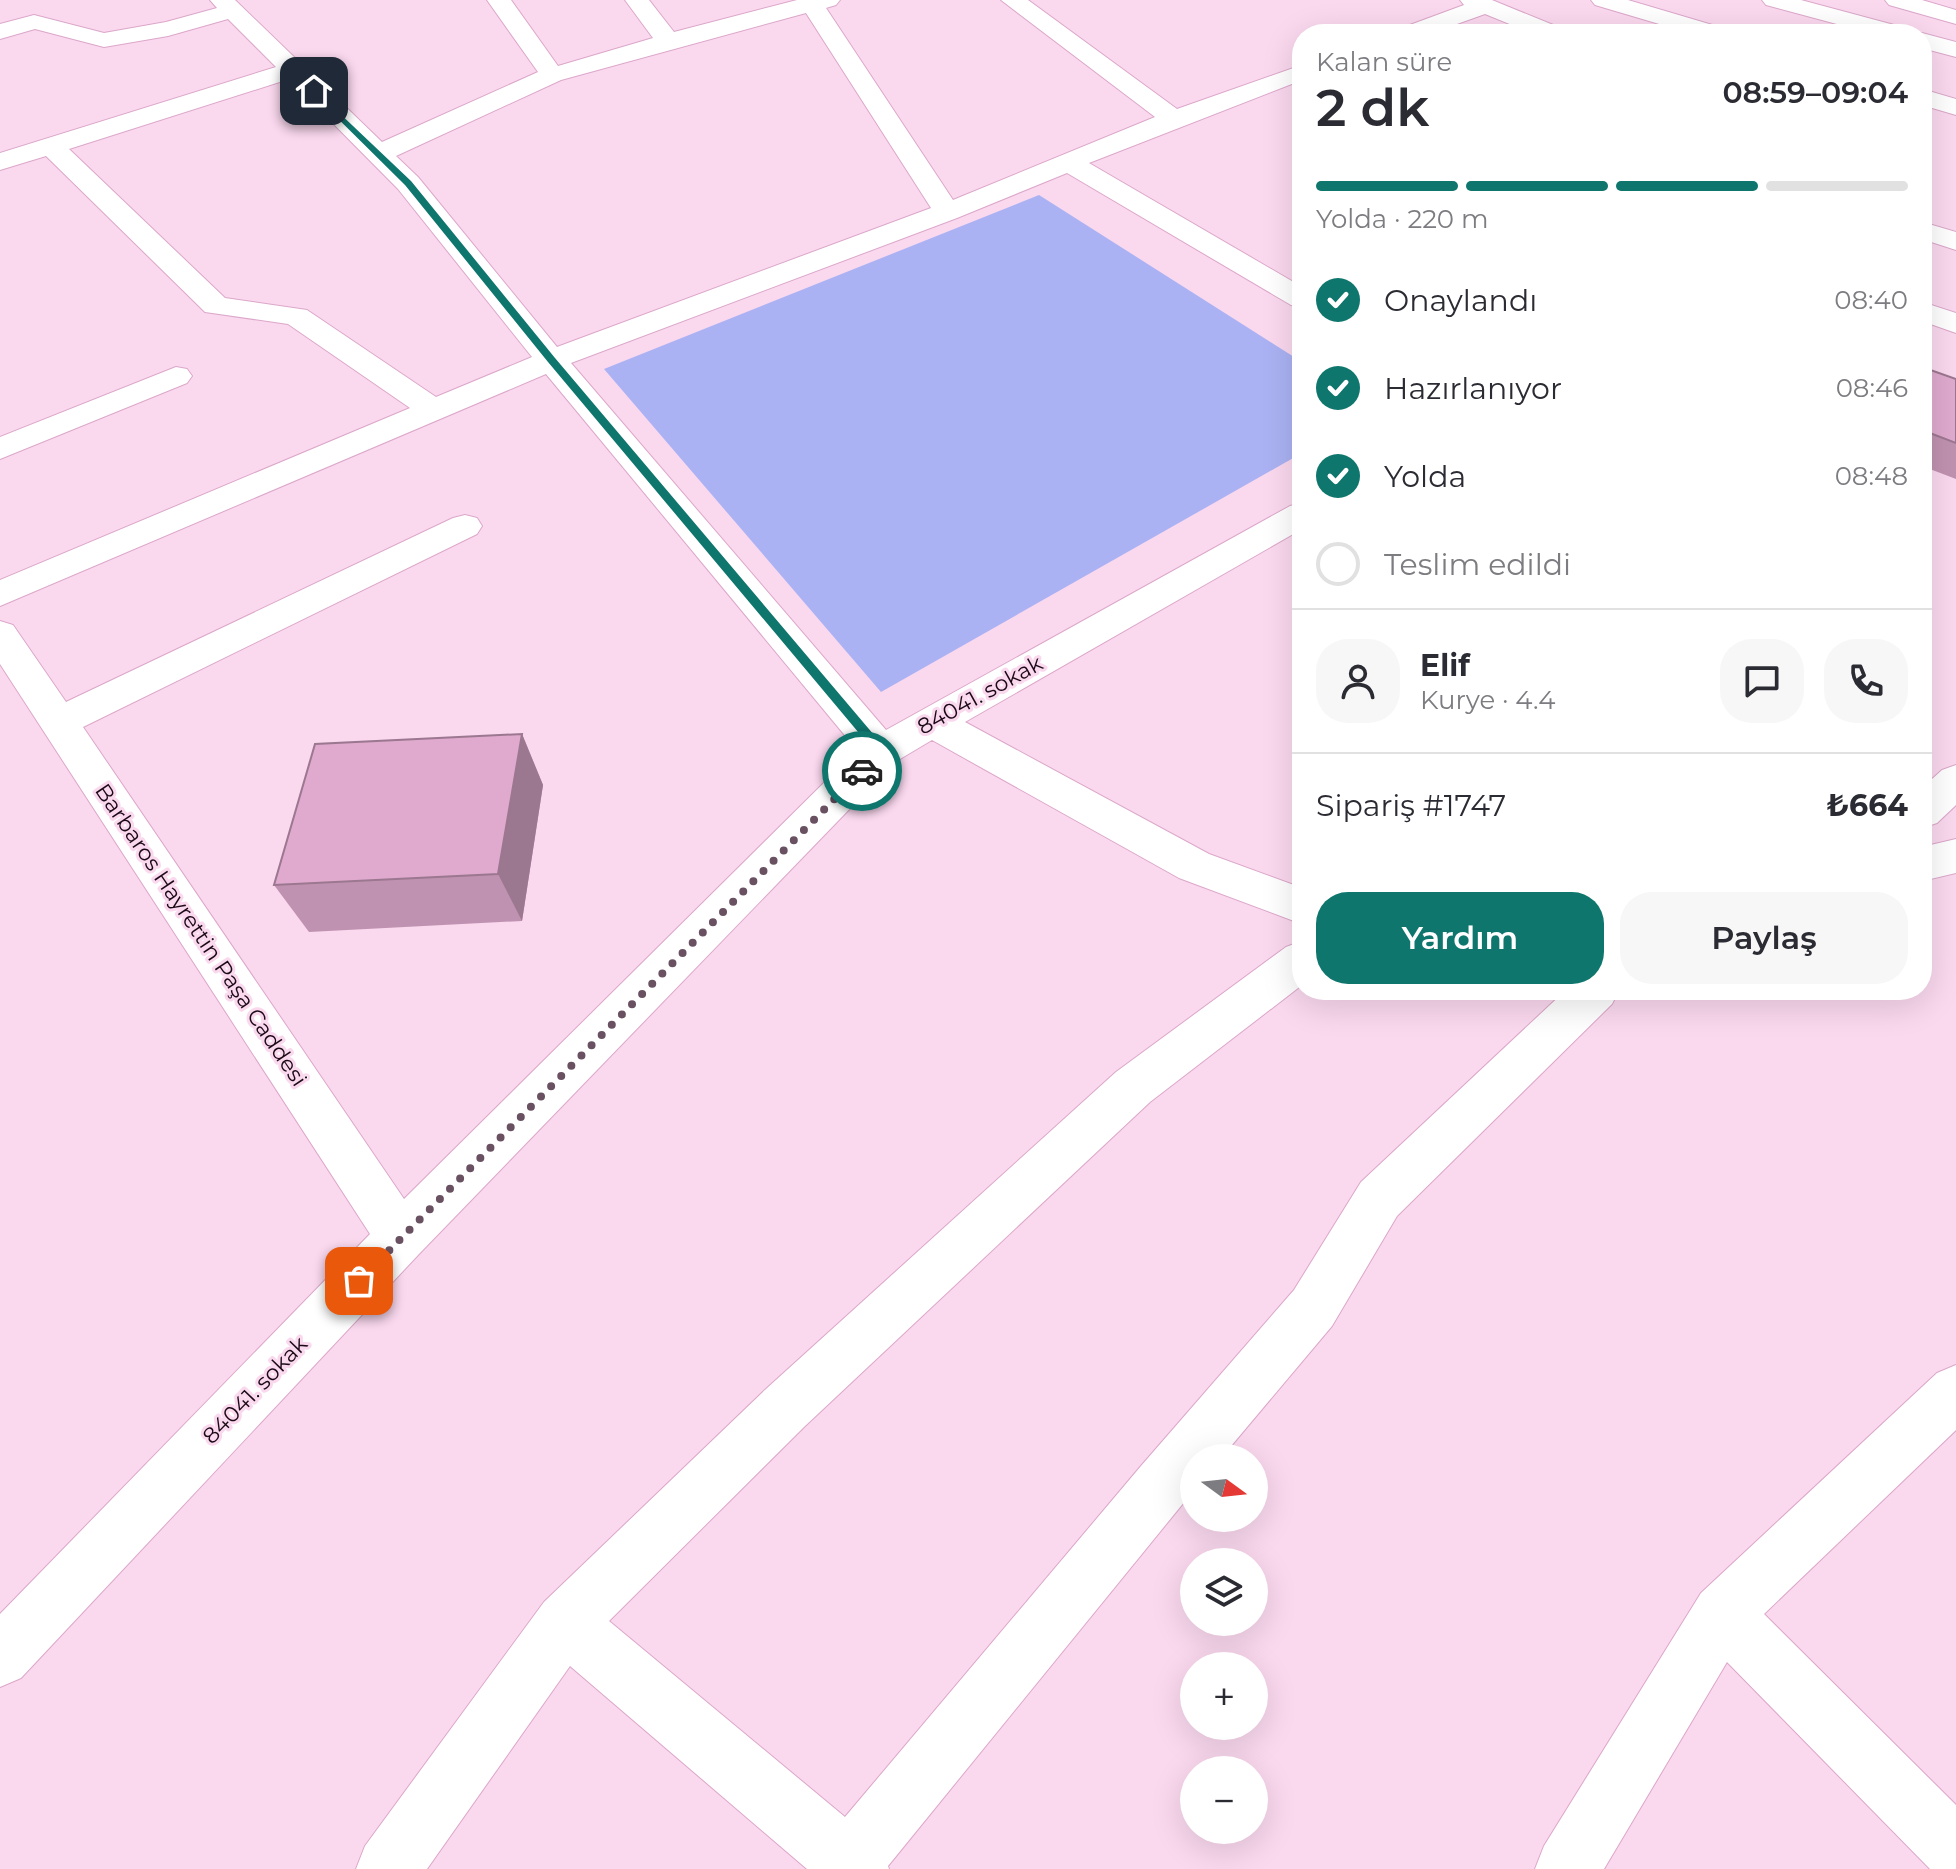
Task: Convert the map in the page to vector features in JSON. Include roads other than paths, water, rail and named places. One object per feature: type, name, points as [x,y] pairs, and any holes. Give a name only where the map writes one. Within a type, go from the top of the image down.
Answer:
[{"type":"street","points":[[499,0],[552,75]]},
{"type":"street","points":[[637,0],[668,41]]},
{"type":"street","points":[[1013,0],[1174,119]]},
{"type":"street","points":[[1603,0],[1684,24]]},
{"type":"street","points":[[1774,0],[1840,7],[1878,24]]},
{"type":"street","points":[[1897,0],[1956,17]]},
{"type":"street","points":[[378,154],[552,75],[816,1],[947,212]]},
{"type":"street","points":[[1430,24],[1478,3],[1530,24]]},
{"type":"street","points":[[0,32],[34,22],[104,40],[168,29],[227,5],[408,183],[551,360],[881,751]]},
{"type":"street","points":[[1822,24],[1840,7]]},
{"type":"street","points":[[1932,43],[1956,50]]},
{"type":"street","points":[[0,162],[293,70]]},
{"type":"street","points":[[0,594],[551,360],[947,212],[1174,119],[1292,76]]},
{"type":"street","points":[[1932,100],[1956,107]]},
{"type":"street","points":[[51,146],[216,306],[296,316],[434,410]]},
{"type":"street","points":[[1068,162],[1292,293]]},
{"type":"street","points":[[1932,233],[1956,241]]},
{"type":"street","points":[[1932,315],[1956,324]]},
{"type":"street","points":[[0,449],[176,376]]},
{"type":"street","name":"84041. sokak","points":[[0,1657],[401,1237],[881,751],[1292,520]]},
{"type":"street","points":[[59,722],[465,526]]},
{"type":"street","name":"Barbaros Hayrettin Paşa Caddesi","points":[[0,634],[401,1237]]},
{"type":"street","points":[[932,722],[1194,866],[1292,902]]},
{"type":"street","points":[[1932,803],[1956,781]]},
{"type":"street","points":[[1932,862],[1956,856]]},
{"type":"street","points":[[388,1869],[565,1623],[785,1408],[1133,1087],[1292,968]]},
{"type":"street","points":[[565,1623],[850,1867],[1161,1486],[1313,1308],[1379,1199],[1586,1000]]},
{"type":"street","points":[[1567,1869],[1722,1614],[1956,1392]]},
{"type":"street","points":[[1722,1614],[1956,1850]]}]
